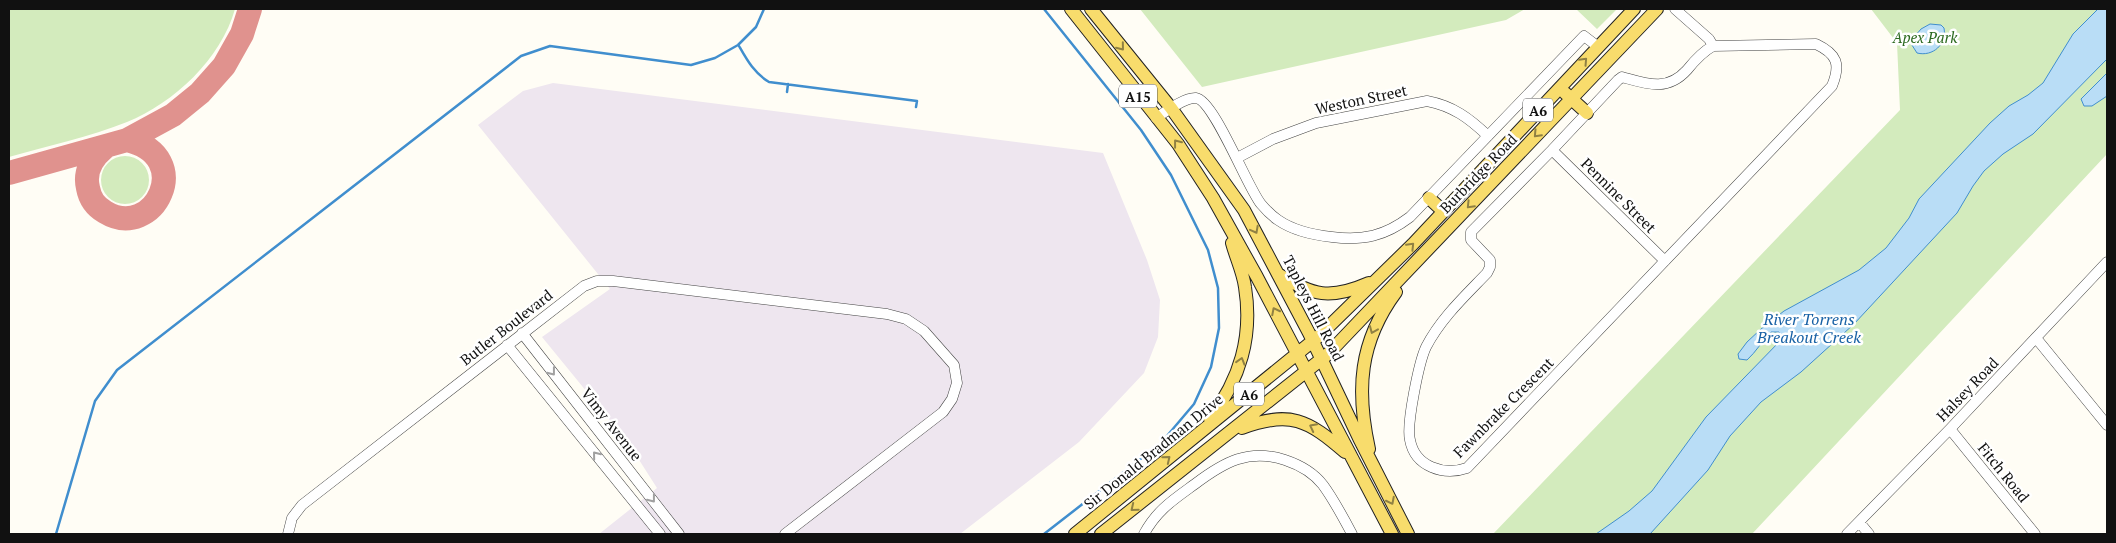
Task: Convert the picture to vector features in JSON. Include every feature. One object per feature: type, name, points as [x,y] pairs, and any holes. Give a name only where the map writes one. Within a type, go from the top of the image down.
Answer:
[{"type":"main road","name":"A15","points":[[1071,9],[1178,144],[1224,215],[1392,534]]},
{"type":"main road","name":"Tapleys Hill Road","points":[[1091,9],[1170,108],[1244,210],[1313,341],[1408,534]]},
{"type":"main road","name":"Burbridge Road","points":[[1313,341],[1378,279],[1634,9]]},
{"type":"main road","name":"Burbridge Road","points":[[1322,359],[1657,9]]},
{"type":"main road","points":[[1560,87],[1587,113]]},
{"type":"main road","points":[[1429,198],[1443,211]]},
{"type":"main road","points":[[1199,433],[1233,384],[1245,347],[1247,315],[1245,286],[1224,215]]},
{"type":"main road","points":[[1374,468],[1364,424],[1361,399],[1364,359],[1377,321],[1402,283],[1405,272]]},
{"type":"main road","points":[[1278,274],[1301,288],[1325,295],[1344,293],[1378,279]]},
{"type":"main road","name":"A6","points":[[1298,354],[1313,341]]},
{"type":"main road","name":"Sir Donald Bradman Drive","points":[[1075,534],[1298,354]]},
{"type":"main road","name":"A6","points":[[1101,534],[1322,359]]},
{"type":"main road","points":[[1230,432],[1267,420],[1302,422],[1323,432],[1351,457]]},
{"type":"main road","points":[[1092,534],[1100,515]]},
{"type":"street","points":[[1675,9],[1709,39],[1713,46]]},
{"type":"street","name":"Burbridge Road","points":[[1237,158],[1261,204],[1279,221],[1300,231],[1347,239],[1369,238],[1382,235],[1410,218],[1584,36],[1598,46]]},
{"type":"street","name":"Fawnbrake Crescent","points":[[1816,44],[1827,49],[1835,58],[1837,73],[1832,86],[1467,468],[1448,472],[1438,470],[1420,459],[1413,449],[1408,432],[1418,373],[1425,349],[1438,326],[1490,266],[1490,260],[1471,240],[1470,234],[1622,77],[1650,85],[1666,84],[1682,75],[1703,51],[1713,46],[1816,44]]},
{"type":"street","points":[[1156,118],[1170,108],[1196,98],[1202,101],[1210,111],[1237,158]]},
{"type":"street","name":"Weston Street","points":[[1237,158],[1273,139],[1316,123],[1427,101],[1443,104],[1456,110],[1488,136]]},
{"type":"street","name":"Pennine Street","points":[[1552,150],[1665,261]]},
{"type":"street","name":"Halsey Road","points":[[1847,534],[1950,429],[2107,262]]},
{"type":"street","name":"Butler Boulevard","points":[[288,534],[292,518],[302,505],[507,344],[584,286],[597,282],[613,281],[799,305],[887,314],[906,319],[924,331],[954,365],[957,383],[952,399],[943,412],[784,534]]},
{"type":"street","name":"Vimy Avenue","points":[[522,333],[680,534]]},
{"type":"street","points":[[2036,338],[2107,425]]},
{"type":"street","name":"Vimy Avenue","points":[[507,344],[660,534]]},
{"type":"street","name":"Fitch Road","points":[[1950,429],[2035,534]]},
{"type":"street","points":[[1144,534],[1152,518],[1218,467],[1249,455],[1257,454],[1271,455],[1301,465],[1322,483],[1352,534]]},
{"type":"street","points":[[1858,522],[1869,534]]},
{"type":"shaded area","points":[[553,83],[1103,153],[1147,260],[1160,300],[1158,337],[1144,373],[1079,442],[960,534],[599,534],[657,488],[627,441],[542,337],[610,289],[478,125],[523,91]]},
{"type":"green space","points":[[9,9],[235,9],[219,45],[207,62],[178,91],[162,103],[145,114],[113,127],[9,157]]},
{"type":"green space","points":[[1140,9],[1525,9],[1506,20],[1202,87]]},
{"type":"green space","points":[[1576,9],[1617,9],[1597,29]]},
{"type":"green space","name":"Apex Park","points":[[1871,9],[2107,9],[2107,154],[1752,534],[1493,534],[1900,110],[1897,43]]},
{"type":"green space","points":[[125,156],[134,158],[142,163],[147,171],[149,180],[147,189],[142,197],[134,202],[125,204],[116,202],[108,197],[103,189],[101,180],[103,171],[108,163],[116,158]]},
{"type":"water","name":"River Torrens Breakout Creek","points":[[2098,9],[2107,9],[2107,59],[2033,134],[2003,154],[1984,171],[1957,213],[1854,324],[1801,372],[1761,402],[1730,436],[1708,470],[1650,534],[1596,534],[1629,511],[1652,491],[1706,417],[1781,340],[1779,332],[1771,332],[1747,360],[1739,359],[1738,354],[1747,342],[1784,311],[1859,270],[1886,248],[1909,218],[1919,199],[1990,123],[2009,106],[2028,95],[2043,83],[2073,34]]},
{"type":"water","points":[[1930,24],[1941,25],[1944,28],[1941,44],[1938,48],[1928,53],[1917,53],[1910,42],[1921,29]]},
{"type":"water","points":[[2107,73],[2107,96],[2092,106],[2084,106],[2081,99]]},
{"type":"waterway","points":[[56,534],[95,401],[117,370],[521,56],[550,46],[691,65],[715,58],[738,45],[756,27],[764,9]]},
{"type":"waterway","points":[[1044,9],[1141,130],[1171,175],[1208,250],[1218,288],[1219,328],[1211,367],[1194,404],[1161,443],[1044,534]]},
{"type":"waterway","points":[[739,46],[755,70],[769,82],[917,101],[916,107]]},
{"type":"waterway","points":[[787,92],[788,84]]},
{"type":"taxiway","points":[[9,173],[127,140],[173,115],[200,93],[224,66],[242,34],[250,9]]},
{"type":"taxiway","points":[[104,148],[96,156],[88,171],[87,182],[92,199],[105,212],[123,218],[139,216],[152,207],[161,193],[164,178],[160,162],[148,149],[127,140]]}]
